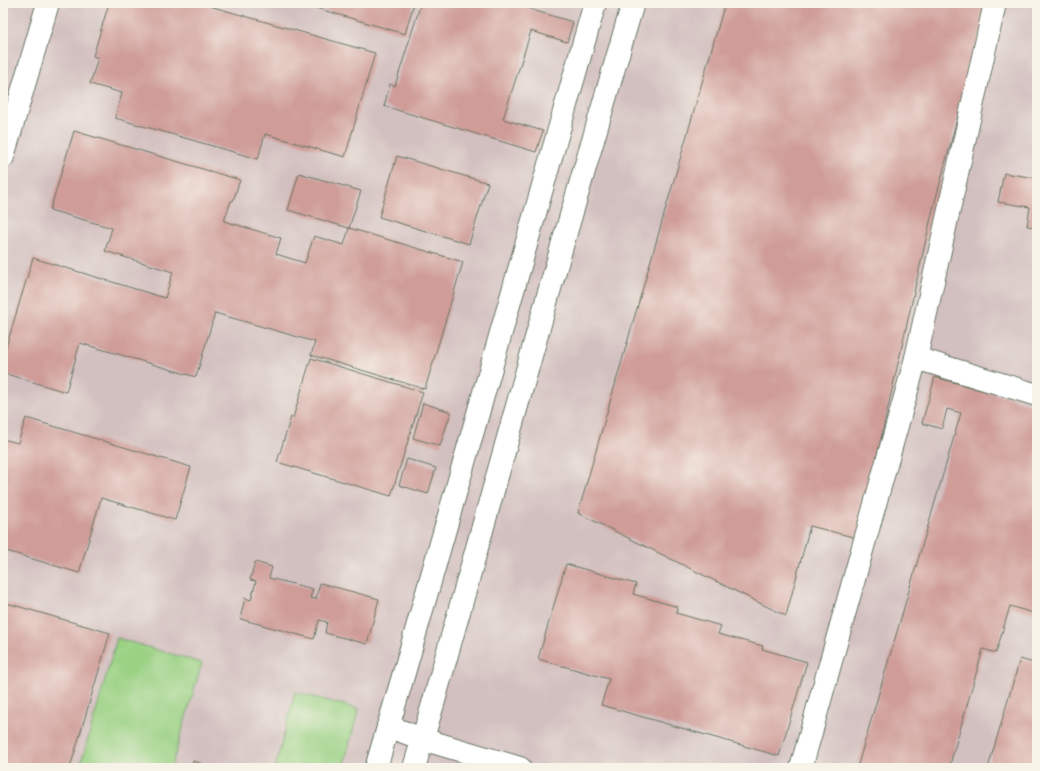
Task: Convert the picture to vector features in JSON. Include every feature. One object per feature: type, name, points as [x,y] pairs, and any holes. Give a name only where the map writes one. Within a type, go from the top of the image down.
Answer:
[{"type":"street","points":[[3,157],[48,3]]},
{"type":"street","points":[[376,768],[595,3]]},
{"type":"street","points":[[414,768],[633,3]]},
{"type":"street","points":[[801,768],[916,358],[995,3]]},
{"type":"street","points":[[916,358],[1037,395]]},
{"type":"street","points":[[388,726],[422,739],[520,768]]},
{"type":"shaded area","points":[[3,3],[1037,3],[1037,768],[3,768]]},
{"type":"green space","points":[[117,638],[202,663],[171,768],[98,768],[81,763]]},
{"type":"green space","points":[[295,692],[359,709],[343,768],[275,768]]},
{"type":"building","points":[[109,3],[199,3],[375,53],[345,157],[265,134],[258,159],[115,118],[122,93],[90,84],[98,58],[93,56]]},
{"type":"building","points":[[299,3],[414,3],[405,34]]},
{"type":"building","points":[[421,3],[531,3],[529,9],[573,22],[567,42],[531,31],[503,119],[543,131],[536,152],[384,106],[390,84],[395,86]]},
{"type":"building","points":[[725,3],[988,3],[932,213],[866,505],[857,538],[810,526],[786,616],[578,513]]},
{"type":"building","points":[[74,131],[240,180],[224,221],[281,238],[276,254],[305,263],[314,236],[344,245],[349,228],[463,262],[425,389],[311,355],[315,342],[215,313],[196,377],[80,343],[66,392],[3,373],[3,357],[33,258],[165,298],[173,272],[105,251],[112,228],[50,210]]},
{"type":"building","points":[[397,156],[488,183],[469,244],[379,217]]},
{"type":"building","points":[[299,173],[361,191],[349,228],[288,210]]},
{"type":"building","points":[[1004,173],[1035,178],[1037,173],[1037,227],[1027,226],[1030,207],[998,202]]},
{"type":"building","points":[[311,358],[423,392],[391,496],[277,462],[291,417],[293,418]]},
{"type":"building","points":[[935,377],[1037,406],[1037,600],[1033,613],[1010,606],[996,653],[983,649],[949,768],[857,768],[961,413],[947,409],[942,429],[922,423]]},
{"type":"building","points":[[423,403],[451,412],[440,446],[413,438]]},
{"type":"building","points":[[26,418],[191,467],[175,520],[101,498],[79,573],[3,550],[3,439],[18,443]]},
{"type":"building","points":[[407,459],[436,468],[428,494],[399,485]]},
{"type":"building","points":[[255,562],[272,567],[269,578],[313,589],[310,598],[316,599],[320,583],[379,599],[367,644],[325,633],[327,622],[319,620],[314,639],[240,619],[245,598],[251,600],[256,581],[250,580]]},
{"type":"building","points":[[566,564],[636,584],[633,594],[678,607],[676,613],[721,626],[718,634],[763,646],[762,649],[807,662],[779,756],[601,705],[609,679],[538,659]]},
{"type":"building","points":[[3,602],[110,633],[70,768],[3,768]]},
{"type":"building","points":[[1020,659],[1037,664],[1037,768],[988,768]]},
{"type":"building","points":[[193,761],[216,768],[191,768]]}]
